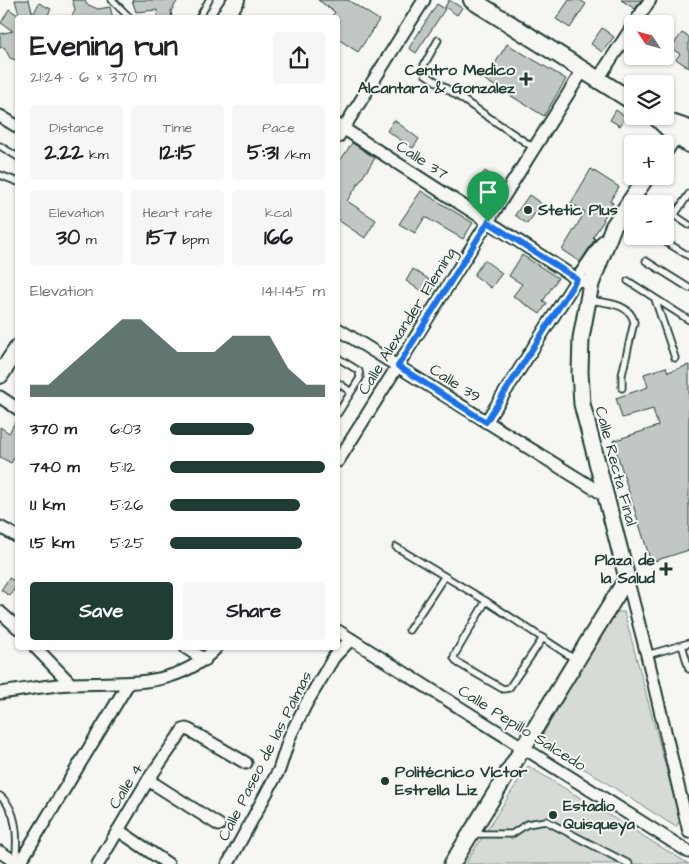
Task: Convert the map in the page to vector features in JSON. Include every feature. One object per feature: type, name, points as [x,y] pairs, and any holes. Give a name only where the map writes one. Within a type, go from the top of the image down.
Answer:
[{"type":"main road","points":[[226,15],[236,0]]},
{"type":"main road","points":[[472,0],[624,96]]},
{"type":"main road","points":[[684,126],[689,144]]},
{"type":"main road","points":[[0,375],[9,353]]},
{"type":"street","points":[[340,129],[424,0]]},
{"type":"street","points":[[640,15],[650,0]]},
{"type":"street","points":[[598,79],[624,39]]},
{"type":"street","name":"Calle Alexander Fleming","points":[[340,458],[583,70]]},
{"type":"street","points":[[0,116],[15,124]]},
{"type":"street","points":[[674,139],[684,126]]},
{"type":"street","name":"Calle 37","points":[[340,132],[584,281]]},
{"type":"street","name":"Calle Recta Final","points":[[641,185],[613,227],[584,281],[587,300],[581,338],[580,372],[582,404],[647,655],[689,832]]},
{"type":"street","points":[[486,422],[584,281]]},
{"type":"street","name":"Calle 39","points":[[340,330],[606,496]]},
{"type":"street","points":[[0,397],[15,407]]},
{"type":"street","points":[[0,527],[15,535]]},
{"type":"street","points":[[452,864],[627,578]]},
{"type":"street","points":[[0,612],[15,625]]},
{"type":"street","name":"Calle Pepillo Salcedo","points":[[340,632],[689,852]]},
{"type":"street","name":"Calle Paseo de las Palmas","points":[[228,864],[279,770],[290,736],[306,704],[334,657],[351,639]]},
{"type":"street","points":[[38,650],[71,684]]},
{"type":"street","points":[[189,650],[205,660]]},
{"type":"street","points":[[0,693],[71,684],[128,684],[164,679],[205,660],[214,650]]},
{"type":"street","points":[[0,852],[18,863],[128,684]]},
{"type":"street","name":"Calle 4","points":[[98,864],[148,780],[183,730],[186,729],[246,763]]},
{"type":"street","points":[[148,780],[219,825]]},
{"type":"street","points":[[118,830],[168,864]]},
{"type":"lane","points":[[112,0],[127,15]]},
{"type":"lane","points":[[201,15],[209,0]]},
{"type":"lane","points":[[438,40],[424,65],[425,74],[534,148]]},
{"type":"lane","points":[[0,146],[15,155]]},
{"type":"lane","points":[[0,175],[15,181]]},
{"type":"lane","points":[[689,194],[675,214],[689,225]]},
{"type":"lane","points":[[670,245],[689,256]]},
{"type":"lane","points":[[646,262],[689,288]]},
{"type":"lane","points":[[628,281],[689,320]]},
{"type":"lane","points":[[655,298],[675,358]]},
{"type":"lane","points":[[587,300],[622,307],[633,316],[634,322],[622,375],[622,388]]},
{"type":"lane","points":[[340,359],[359,371],[360,378],[351,392],[341,402]]},
{"type":"lane","points":[[340,384],[351,392]]},
{"type":"lane","points":[[396,547],[486,601],[576,660]]},
{"type":"lane","points":[[409,630],[444,577]]},
{"type":"lane","points":[[486,601],[455,654],[454,658],[458,663],[503,689],[509,688],[543,638]]},
{"type":"lane","points":[[647,655],[689,644]]},
{"type":"lane","points":[[682,645],[689,669]]},
{"type":"lane","points":[[0,796],[10,808],[16,831],[18,863]]},
{"type":"lane","points":[[471,833],[476,835],[512,834],[527,824],[546,821],[629,864]]},
{"type":"shaded area","points":[[614,612],[624,612],[680,820],[676,827],[542,742],[542,736]]},
{"type":"shaded area","name":"Estadio Quisqueya","points":[[528,766],[689,864],[465,864]]},
{"type":"building","points":[[15,0],[29,0],[33,15],[19,15]]},
{"type":"building","points":[[72,0],[85,0],[86,4],[98,9],[110,7],[112,15],[72,15],[75,9]]},
{"type":"building","points":[[132,0],[178,0],[171,11],[172,15],[158,15],[157,10],[136,12]]},
{"type":"building","points":[[318,0],[348,0],[379,20],[358,52],[340,40],[340,15],[333,15],[335,12]]},
{"type":"building","points":[[449,0],[462,8],[457,15],[445,7]]},
{"type":"building","points":[[569,0],[580,0],[586,4],[570,28],[556,19]]},
{"type":"building","points":[[621,0],[641,0],[635,9]]},
{"type":"building","points":[[39,3],[51,9],[48,15],[33,15]]},
{"type":"building","points":[[437,4],[445,9],[416,53],[409,48]]},
{"type":"building","points":[[9,9],[18,15],[15,15],[15,60],[10,58],[4,47],[0,48],[0,34],[13,31],[1,23]]},
{"type":"building","points":[[602,28],[614,37],[602,52],[591,44]]},
{"type":"building","points":[[682,33],[689,37],[689,68],[676,59],[680,54],[674,50],[674,44]]},
{"type":"building","name":"Centro Medico Alcantara & Gonzalez","points":[[507,44],[566,79],[544,116],[485,80]]},
{"type":"building","points":[[616,110],[624,116],[624,120],[620,126],[610,120]]},
{"type":"building","points":[[394,120],[419,139],[413,148],[387,131]]},
{"type":"building","points":[[352,143],[375,158],[347,201],[376,220],[365,238],[340,221],[340,161]]},
{"type":"building","points":[[591,169],[619,187],[610,201],[613,203],[593,237],[595,239],[580,262],[562,250],[585,212],[571,203]]},
{"type":"building","points":[[485,171],[498,180],[486,198],[472,188]]},
{"type":"building","points":[[421,191],[473,223],[463,239],[425,217],[415,233],[399,224]]},
{"type":"building","name":"Stetic Plus","points":[[529,195],[542,204],[527,224],[515,215]]},
{"type":"building","points":[[522,255],[558,278],[543,301],[547,303],[540,314],[513,296],[522,284],[509,276]]},
{"type":"building","points":[[484,260],[502,273],[491,288],[474,275]]},
{"type":"building","points":[[413,269],[436,284],[429,296],[406,281]]},
{"type":"building","points":[[689,365],[689,550],[651,562],[613,441],[658,426],[653,409],[622,418],[616,398],[648,387],[644,374],[666,367],[668,372]]},
{"type":"building","points":[[15,422],[15,457],[11,463],[0,457],[0,427],[9,433]]},
{"type":"building","points":[[9,578],[15,581],[15,588],[10,596],[1,590]]},
{"type":"place","name":"Centro Medico Alcantara & Gonzalez","points":[[526,79]]},
{"type":"place","name":"Stetic Plus","points":[[528,210]]},
{"type":"place","name":"Plaza de la Salud","points":[[666,569]]},
{"type":"place","name":"Politécnico Víctor Estrella Liz","points":[[385,781]]},
{"type":"place","name":"Estadio Quisqueya","points":[[553,815]]},
{"type":"route","points":[[488,222],[577,279],[486,422],[398,366],[488,222]]}]
